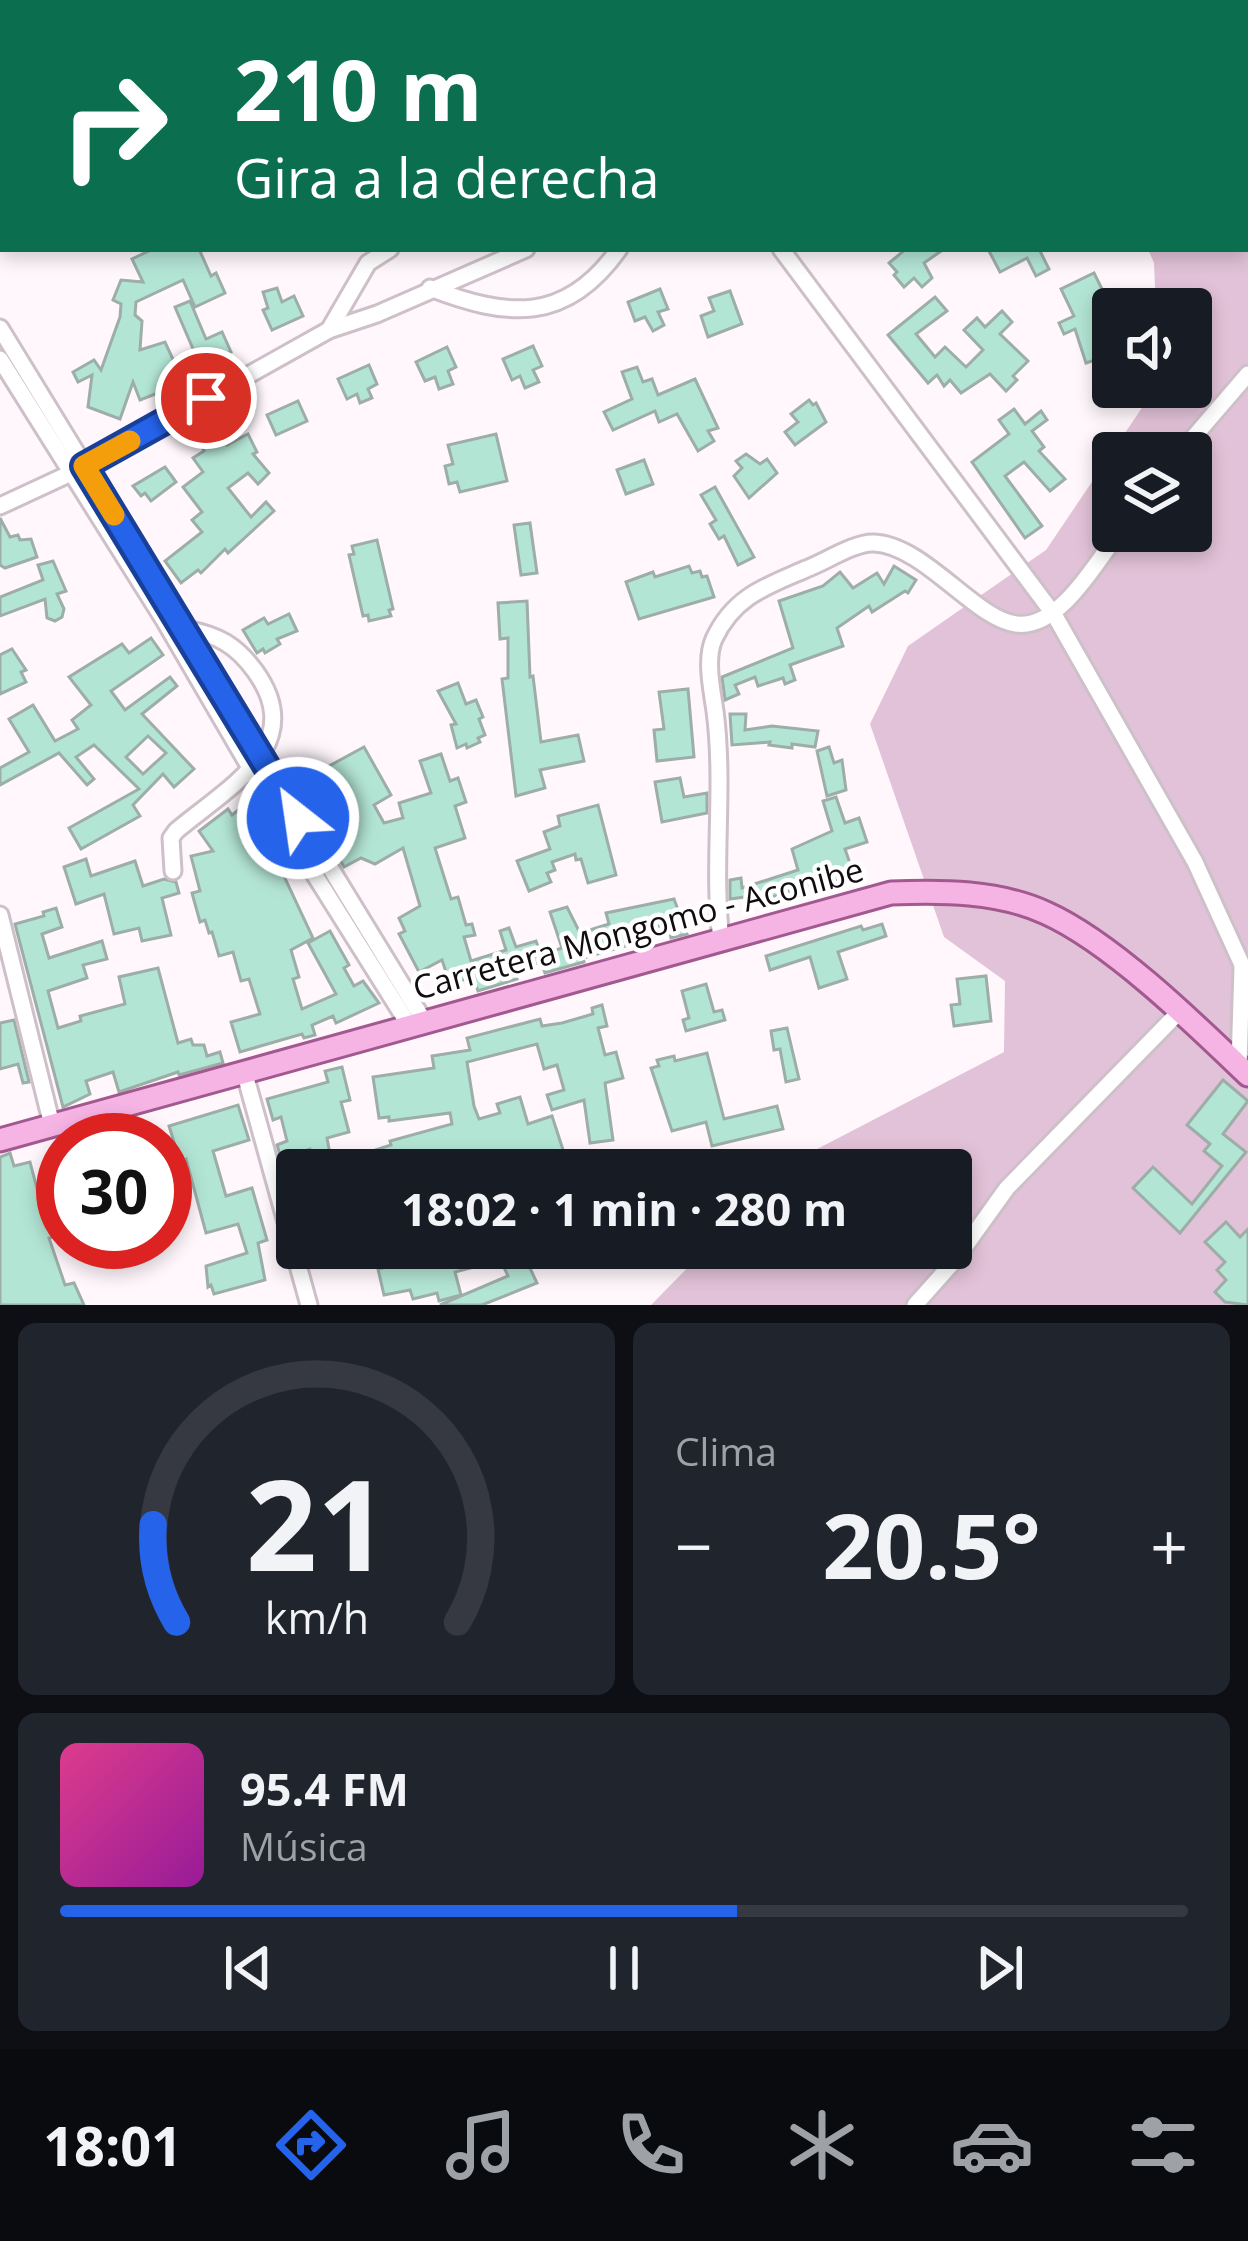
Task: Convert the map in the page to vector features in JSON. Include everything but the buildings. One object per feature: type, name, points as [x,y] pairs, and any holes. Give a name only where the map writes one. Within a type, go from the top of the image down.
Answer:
[{"type":"main road","name":"Carretera Mongomo - Aconibe","points":[[95,1113],[891,893],[944,891],[1043,911],[1096,940],[1244,1071]]},
{"type":"main road","name":"Carretera Mongomo - Aconibe","points":[[0,1140],[36,1130]]},
{"type":"street","points":[[329,330],[368,262],[384,252]]},
{"type":"street","points":[[0,506],[78,470],[329,330],[519,252]]},
{"type":"street","points":[[430,288],[507,310],[551,306],[592,283],[617,252]]},
{"type":"street","points":[[784,252],[1055,616],[1195,862],[1245,971],[1244,1071]]},
{"type":"street","points":[[0,328],[78,470],[417,1023]]},
{"type":"street","points":[[0,359],[186,629],[257,762]]},
{"type":"street","points":[[1198,432],[1248,374]]},
{"type":"street","points":[[721,940],[715,890],[721,805],[719,740],[710,680],[713,640],[746,595],[871,542],[901,550],[1017,625],[1055,616],[1104,552]]},
{"type":"street","points":[[173,871],[171,838],[257,762],[275,724],[270,692],[243,654],[212,634],[186,629]]},
{"type":"street","points":[[0,915],[49,1113]]},
{"type":"street","points":[[915,1305],[956,1259],[1007,1188],[1178,1012]]},
{"type":"street","points":[[244,1072],[309,1305]]},
{"type":"shaded area","points":[[1149,252],[1248,252],[1248,1305],[651,1305],[686,1269],[972,1269],[972,1149],[817,1149],[1004,1052],[1005,981],[944,937],[870,724],[908,646],[1046,550],[1092,482],[1092,552],[1212,552],[1212,432],[1126,432],[1142,408],[1212,408],[1212,288],[1155,288]]},
{"type":"slow traffic","points":[[114,515],[84,466],[130,441]]},
{"type":"route","points":[[206,398],[84,466],[298,818]]}]
